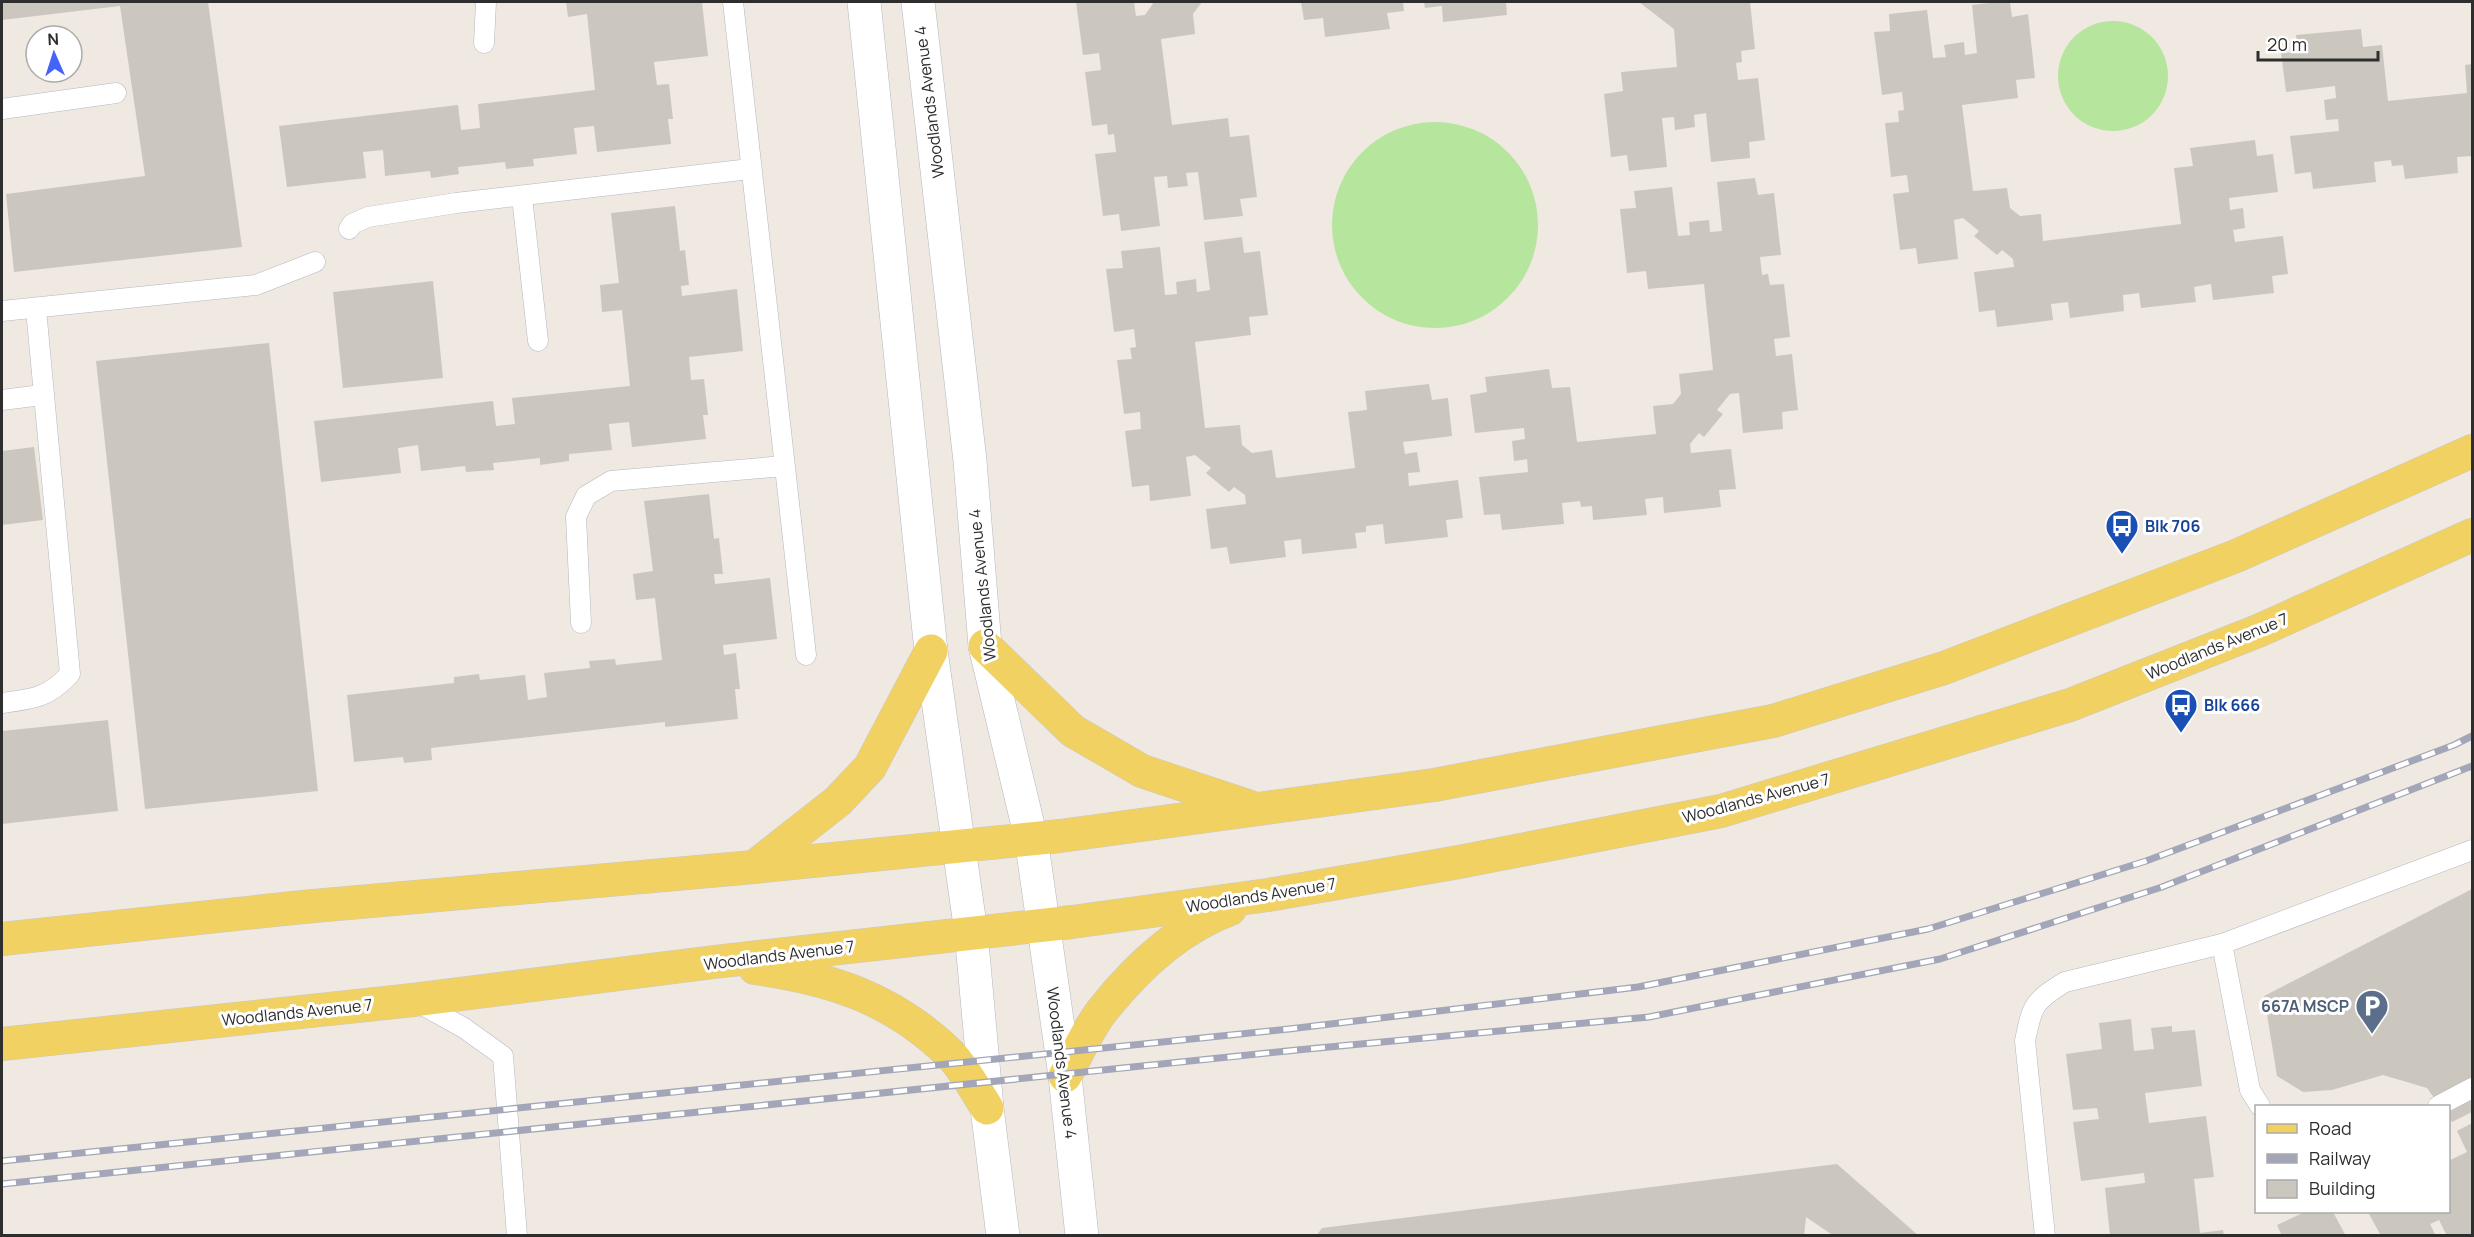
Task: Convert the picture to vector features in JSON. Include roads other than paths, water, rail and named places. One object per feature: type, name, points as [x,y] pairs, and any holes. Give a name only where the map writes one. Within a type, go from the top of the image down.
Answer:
[{"type":"main road","points":[[864,2],[932,651],[971,932],[987,1108],[1003,1236]]},
{"type":"main road","name":"Woodlands Avenue 4","points":[[918,2],[970,461],[985,646],[1031,838],[1065,1076],[1082,1236]]},
{"type":"main road","points":[[2,939],[303,907],[754,867],[1060,836],[1434,785],[1773,721],[1944,668],[2236,556],[2472,451]]},
{"type":"main road","name":"Woodlands Avenue 7","points":[[2,1044],[413,1000],[1268,895],[1459,862],[1720,811],[2070,705],[2258,631],[2472,535]]},
{"type":"main road","points":[[985,646],[1073,731],[1142,771],[1260,810]]},
{"type":"main road","points":[[754,867],[838,801],[870,767],[932,651]]},
{"type":"main road","points":[[1065,1076],[1100,1013],[1131,978],[1166,945],[1209,917],[1268,895]]},
{"type":"main road","points":[[714,962],[794,973],[866,995],[908,1018],[953,1057],[987,1108]]},
{"type":"lane","points":[[484,43],[486,2]]},
{"type":"lane","points":[[733,2],[806,655]]},
{"type":"lane","points":[[2,110],[116,93]]},
{"type":"lane","points":[[350,230],[352,224],[368,217],[456,203],[750,169]]},
{"type":"lane","points":[[522,197],[538,341]]},
{"type":"lane","points":[[2,311],[256,285],[315,262]]},
{"type":"lane","points":[[2,703],[47,694],[57,688],[70,674],[42,395],[36,309]]},
{"type":"lane","points":[[2,400],[42,395]]},
{"type":"lane","points":[[581,623],[576,517],[586,496],[611,481],[784,466]]},
{"type":"lane","points":[[2045,1236],[2025,1041],[2030,1014],[2043,995],[2066,982],[2222,944],[2472,850]]},
{"type":"lane","points":[[2222,944],[2250,1090],[2259,1105]]},
{"type":"lane","points":[[413,1000],[464,1028],[503,1056],[518,1236]]},
{"type":"lane","points":[[2442,1105],[2472,1088]]},
{"type":"railway","points":[[2,1161],[1289,1029],[1638,987],[1928,929],[2146,861],[2454,745],[2472,736]]},
{"type":"railway","points":[[2,1184],[1297,1050],[1649,1017],[1940,959],[2162,887],[2472,766]]},
{"type":"place","name":"Blk 706","points":[[2122,555]]},
{"type":"place","name":"Blk 666","points":[[2181,734]]},
{"type":"place","name":"667A MSCP","points":[[2372,1035]]}]
